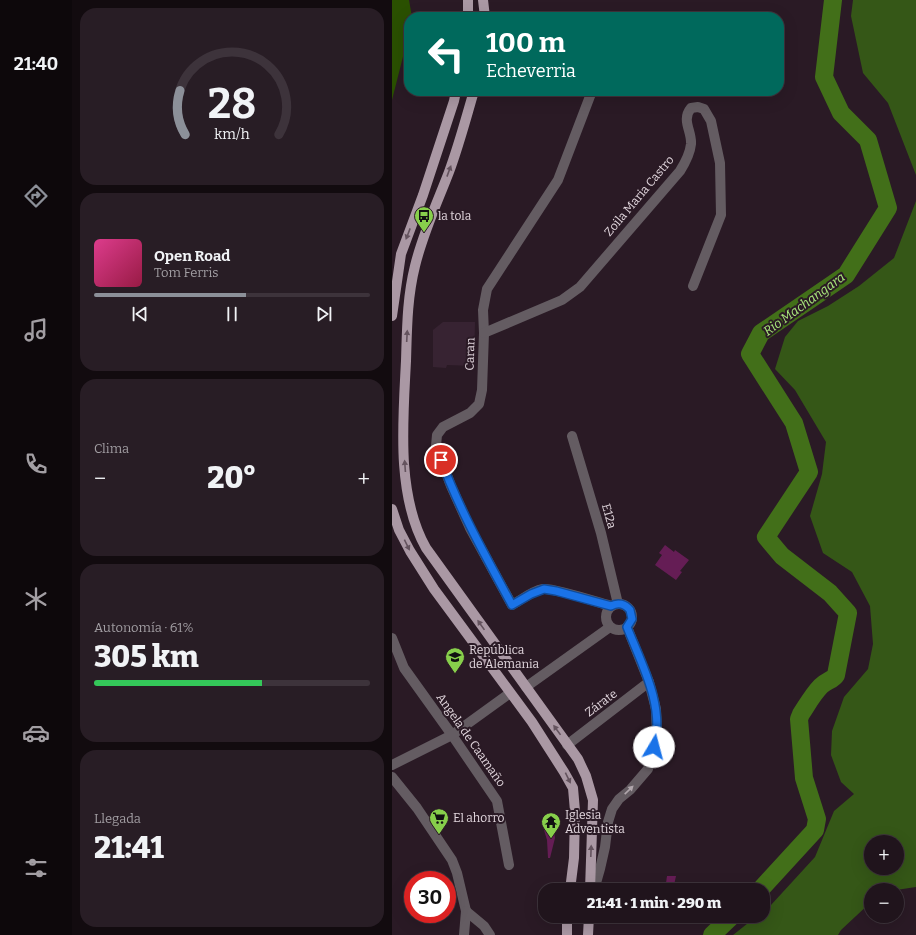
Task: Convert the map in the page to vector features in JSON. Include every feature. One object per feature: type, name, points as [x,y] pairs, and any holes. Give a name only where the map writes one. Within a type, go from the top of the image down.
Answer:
[{"type":"main road","points":[[468,0],[468,12]]},
{"type":"main road","points":[[483,0],[484,12]]},
{"type":"main road","points":[[392,316],[401,254],[423,196],[455,96]]},
{"type":"main road","points":[[473,96],[457,148],[424,233],[408,298],[403,426],[404,469],[410,505],[419,536],[426,548],[578,759],[586,776],[593,800],[590,883]]},
{"type":"main road","points":[[423,196],[439,197]]},
{"type":"main road","points":[[392,509],[410,551],[434,589],[532,722],[561,766],[573,788],[575,811],[575,850],[571,883]]},
{"type":"main road","points":[[567,923],[567,935]]},
{"type":"main road","points":[[588,935],[589,923]]},
{"type":"street","name":"Caran","points":[[590,96],[558,180],[487,289],[483,310],[484,333],[482,390],[479,404],[470,413],[443,427],[437,435],[436,446],[451,486],[470,528],[512,605],[531,594],[544,589],[615,605]]},
{"type":"street","name":"Zoila Maria Castro","points":[[484,333],[562,300],[580,287],[680,171],[688,155],[691,143],[686,120],[688,112],[691,108],[698,107],[704,109],[712,121],[720,163],[721,215],[693,286]]},
{"type":"street","name":"E12a","points":[[572,436],[601,533],[615,605]]},
{"type":"street","points":[[615,605],[627,607],[630,610],[632,619],[627,627],[618,630],[610,627],[606,620],[606,612],[615,605]]},
{"type":"street","points":[[526,687],[610,627]]},
{"type":"street","points":[[596,883],[612,809],[619,799],[630,790],[648,769],[657,736],[656,708],[649,682],[627,627]]},
{"type":"street","name":"Angela de Caamaño","points":[[392,638],[404,668],[497,801],[509,865]]},
{"type":"street","name":"Zárate","points":[[567,744],[649,682]]},
{"type":"street","points":[[392,765],[452,735],[510,693]]},
{"type":"street","points":[[392,777],[417,808],[452,860],[457,873],[466,911],[464,935]]},
{"type":"street","points":[[466,911],[484,926],[490,935]]},
{"type":"shaded area","points":[[443,322],[475,322],[474,366],[447,365],[446,368],[433,367],[433,330]]},
{"type":"green space","points":[[392,0],[409,0],[411,12],[404,12],[404,53],[392,100]]},
{"type":"green space","points":[[853,0],[916,0],[916,175],[888,103],[863,73],[851,16]]},
{"type":"green space","points":[[916,201],[916,887],[904,889],[904,883],[864,883],[864,909],[841,930],[838,935],[733,935],[748,923],[770,923],[770,906],[815,857],[834,811],[854,794],[841,782],[831,755],[832,731],[844,697],[868,669],[873,644],[870,606],[852,572],[823,553],[810,516],[822,474],[826,442],[795,390],[775,369],[785,337],[798,321],[828,306],[859,286],[894,258]]},
{"type":"building","points":[[665,545],[689,560],[680,571],[682,572],[676,580],[655,565],[662,555],[659,553]]},
{"type":"building","name":"Iglesia Adventista","points":[[553,826],[555,838],[550,858],[548,858],[547,840],[544,830]]},
{"type":"building","points":[[667,876],[676,876],[674,883],[666,883]]},
{"type":"waterway","name":"Rio Machangara","points":[[766,883],[815,830],[817,819],[804,778],[799,719],[818,689],[836,675],[848,613],[830,593],[782,556],[766,537],[809,472],[794,423],[750,354],[761,333],[846,275],[888,208],[868,140],[841,113],[824,77],[833,0]]},
{"type":"waterway","name":"Rio Machangara","points":[[712,935],[725,923]]},
{"type":"place","name":"la tola","points":[[424,233]]},
{"type":"place","name":"República de Alemania","points":[[455,674]]},
{"type":"place","name":"El ahorro","points":[[439,835]]},
{"type":"place","name":"Iglesia Adventista","points":[[551,839]]},
{"type":"route","points":[[441,460],[470,528],[512,605],[531,594],[544,589],[611,606],[614,604],[623,604],[630,610],[632,619],[627,627],[649,682],[656,708],[657,736],[654,747]]}]
